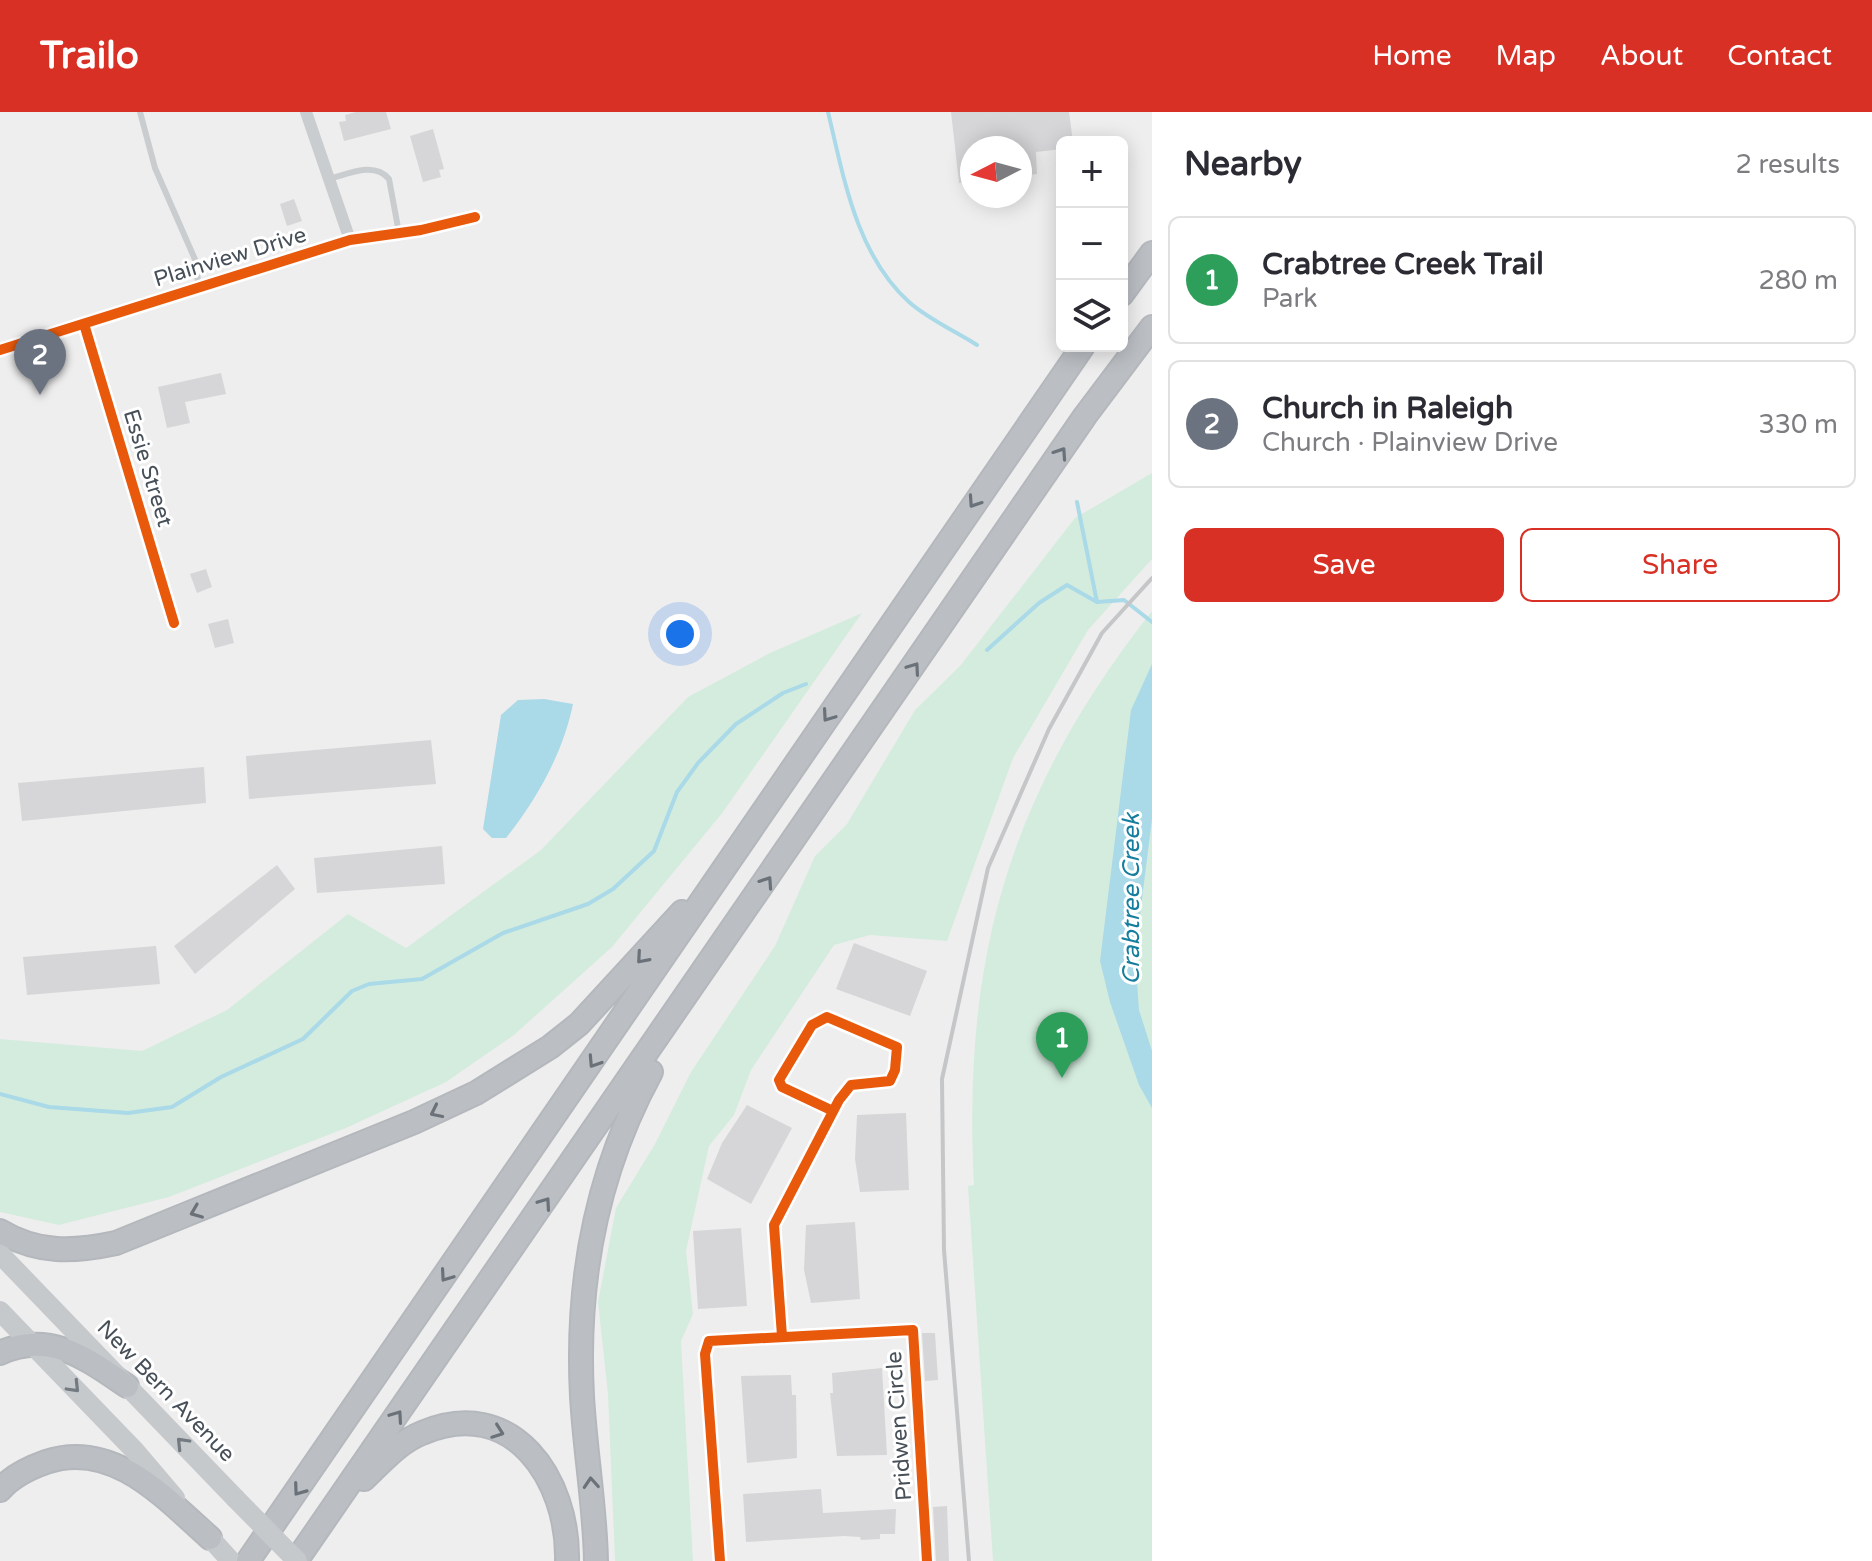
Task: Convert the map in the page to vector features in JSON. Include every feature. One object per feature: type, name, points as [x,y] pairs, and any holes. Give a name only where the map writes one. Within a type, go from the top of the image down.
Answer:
[{"type":"highway","points":[[1128,286],[1152,253]]},
{"type":"highway","points":[[296,1561],[1085,416],[1152,327]]},
{"type":"highway","points":[[248,1561],[645,988],[730,857],[1079,352]]},
{"type":"highway","points":[[0,1231],[26,1245],[43,1249],[69,1250],[116,1243],[414,1122],[476,1093],[550,1047],[579,1024],[730,857]]},
{"type":"highway","points":[[596,1561],[581,1375],[582,1320],[590,1244],[608,1169],[632,1106],[722,946]]},
{"type":"highway","points":[[0,1353],[30,1344],[78,1352],[127,1386]]},
{"type":"highway","points":[[337,1503],[393,1451],[424,1432],[469,1424],[487,1427],[524,1444],[544,1468],[564,1522],[567,1561]]},
{"type":"highway","points":[[0,1490],[25,1470],[52,1460],[71,1457],[104,1460],[142,1480],[210,1538]]},
{"type":"main road","name":"New Bern Avenue","points":[[0,1254],[296,1561]]},
{"type":"main road","points":[[0,1311],[135,1451],[231,1561]]},
{"type":"street","points":[[306,112],[350,240]]},
{"type":"street","name":"Plainview Drive","points":[[0,350],[350,240],[399,234],[475,217]]},
{"type":"street","name":"Essie Street","points":[[84,324],[174,623]]},
{"type":"street","points":[[782,1336],[774,1225],[833,1111],[851,1085],[890,1081],[895,1070],[897,1047],[827,1017],[812,1025],[779,1080],[782,1087],[833,1111]]},
{"type":"street","name":"Pridwen Circle","points":[[720,1561],[705,1354],[709,1341],[913,1330],[927,1561]]},
{"type":"lane","points":[[140,112],[155,168],[197,264],[198,288]]},
{"type":"lane","points":[[329,179],[366,169],[384,173],[389,179],[399,234]]},
{"type":"green space","points":[[1152,473],[1152,559],[1088,630],[1013,758],[947,941],[870,935],[834,945],[751,1070],[734,1115],[709,1146],[686,1251],[693,1314],[681,1341],[693,1561],[615,1561],[608,1394],[598,1302],[616,1208],[655,1144],[691,1072],[775,946],[815,856],[847,824],[915,710],[960,666],[1075,518]]},
{"type":"green space","points":[[1152,611],[1152,1561],[993,1561],[968,1186],[974,1185],[972,1102],[977,1024],[988,950],[1005,880],[1030,811],[1063,744],[1103,678]]},
{"type":"green space","points":[[862,613],[723,812],[612,947],[514,1035],[446,1082],[346,1128],[169,1197],[59,1225],[0,1212],[0,1039],[142,1051],[227,1010],[348,914],[406,948],[541,850],[688,697],[770,653]]},
{"type":"water","name":"Crabtree Creek","points":[[1152,664],[1152,819],[1135,955],[1139,1010],[1152,1051],[1152,1108],[1139,1085],[1110,1002],[1100,961],[1131,710]]},
{"type":"water","points":[[544,699],[573,704],[563,740],[547,775],[517,823],[506,838],[492,838],[483,829],[501,715],[518,700]]},
{"type":"building","points":[[386,112],[391,129],[344,141],[339,122],[346,121],[345,115]]},
{"type":"building","points":[[951,112],[1069,112],[1072,136],[1056,136],[1056,150],[1036,152],[1037,174],[1032,175],[1032,136],[960,136],[959,183]]},
{"type":"building","points":[[433,129],[444,169],[439,170],[441,177],[423,182],[410,136]]},
{"type":"building","points":[[294,199],[302,221],[287,226],[280,204]]},
{"type":"building","points":[[221,373],[226,394],[185,402],[190,423],[167,428],[158,387]]},
{"type":"building","points":[[206,569],[212,587],[197,593],[190,574]]},
{"type":"building","points":[[228,619],[234,643],[215,648],[208,624]]},
{"type":"building","points":[[431,740],[436,784],[249,799],[246,756]]},
{"type":"building","points":[[204,767],[206,803],[22,821],[18,783]]},
{"type":"building","points":[[442,846],[445,884],[317,893],[314,858]]},
{"type":"building","points":[[277,865],[295,889],[195,974],[174,946]]},
{"type":"building","points":[[854,943],[927,971],[910,1016],[836,989]]},
{"type":"building","points":[[156,946],[160,984],[27,995],[23,957]]},
{"type":"building","points":[[747,1105],[792,1128],[751,1204],[707,1179],[722,1143]]},
{"type":"building","points":[[906,1113],[909,1190],[860,1192],[855,1159],[857,1115]]},
{"type":"building","points":[[855,1222],[860,1299],[811,1303],[804,1270],[806,1225]]},
{"type":"building","points":[[741,1228],[747,1306],[698,1309],[693,1231]]},
{"type":"building","points":[[922,1333],[935,1333],[938,1380],[925,1381]]},
{"type":"building","points":[[882,1368],[887,1455],[837,1456],[830,1393],[833,1393],[832,1373]]},
{"type":"building","points":[[791,1375],[792,1395],[796,1395],[797,1458],[747,1463],[741,1376]]},
{"type":"building","points":[[821,1489],[823,1513],[896,1509],[895,1534],[880,1534],[880,1539],[861,1540],[860,1537],[844,1536],[746,1542],[743,1494]]},
{"type":"building","points":[[947,1506],[949,1561],[936,1561],[933,1507]]},
{"type":"waterway","points":[[828,112],[855,214],[876,261],[891,283],[916,308],[977,345]]},
{"type":"waterway","points":[[1077,502],[1097,602]]},
{"type":"waterway","points":[[987,650],[1039,603],[1067,585],[1097,602],[1124,600],[1152,622]]},
{"type":"waterway","points":[[0,1094],[49,1107],[128,1113],[172,1107],[221,1077],[303,1039],[352,991],[369,984],[422,979],[503,933],[588,904],[613,889],[654,851],[677,792],[698,763],[736,724],[783,693],[806,684]]},
{"type":"railway","points":[[969,1561],[944,1250],[942,1079],[988,868],[1049,729],[1102,633],[1152,578]]},
{"type":"cycle path","points":[[0,350],[350,240],[421,230],[475,217]]},
{"type":"cycle path","points":[[84,324],[174,623]]},
{"type":"cycle path","points":[[782,1336],[774,1225],[839,1100],[851,1085],[890,1081],[895,1070],[897,1047],[827,1017],[812,1025],[779,1080],[782,1087],[833,1111]]},
{"type":"cycle path","points":[[720,1561],[705,1354],[709,1341],[913,1330],[927,1561]]},
{"type":"place","name":"Church in Raleigh","points":[[40,395]]},
{"type":"place","name":"Crabtree Creek Trail","points":[[1062,1078]]}]
